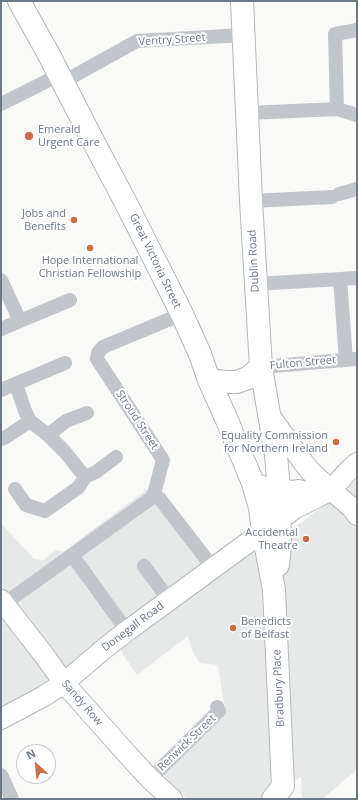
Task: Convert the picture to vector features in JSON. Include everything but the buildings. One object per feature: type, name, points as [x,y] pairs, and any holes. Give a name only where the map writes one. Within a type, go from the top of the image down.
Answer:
[{"type":"main road","name":"Great Victoria Street","points":[[19,1],[128,204],[182,314],[226,418],[267,487],[260,508],[272,526]]},
{"type":"main road","name":"Dublin Road","points":[[242,1],[251,201],[261,367],[276,459],[267,487]]},
{"type":"main road","points":[[209,380],[237,382],[248,378],[261,367]]},
{"type":"main road","name":"Bradbury Place","points":[[272,526],[281,795]]},
{"type":"street","points":[[337,110],[335,34],[357,30]]},
{"type":"street","name":"Ventry Street","points":[[1,104],[61,78],[137,41],[244,35]]},
{"type":"street","points":[[248,113],[337,110],[357,115]]},
{"type":"street","points":[[251,201],[335,196],[357,189]]},
{"type":"street","points":[[256,284],[357,278]]},
{"type":"street","name":"Fulton Street","points":[[261,367],[351,360],[340,279]]},
{"type":"street","points":[[1,280],[20,320]]},
{"type":"street","points":[[1,328],[70,300]]},
{"type":"street","name":"Stroud Street","points":[[154,494],[162,460],[97,360],[98,353],[103,346],[182,314]]},
{"type":"street","points":[[1,390],[65,363]]},
{"type":"street","points":[[16,384],[25,412],[30,421],[48,435],[65,452],[85,477]]},
{"type":"street","points":[[267,409],[310,471],[357,529]]},
{"type":"street","points":[[48,435],[66,421],[87,413]]},
{"type":"street","points":[[1,438],[6,437],[30,421]]},
{"type":"street","points":[[15,489],[26,505],[45,511],[79,487],[85,477],[96,472],[116,457]]},
{"type":"street","points":[[310,471],[327,472],[353,466]]},
{"type":"street","points":[[327,493],[353,466]]},
{"type":"street","points":[[267,487],[292,491],[298,490],[327,493],[351,507],[357,514]]},
{"type":"street","name":"Donegall Road","points":[[1,719],[44,696],[64,683],[127,631],[294,509],[327,493]]},
{"type":"street","points":[[3,602],[72,555],[150,499],[154,494],[160,498],[213,568]]},
{"type":"street","points":[[72,555],[127,631]]},
{"type":"street","points":[[144,566],[170,600]]},
{"type":"street","name":"Sandy Row","points":[[3,602],[44,654],[64,683],[150,779],[172,799]]},
{"type":"street","name":"Renwick Street","points":[[150,779],[219,711],[217,707]]},
{"type":"street","points":[[1,775],[12,799]]},
{"type":"shaded area","points":[[357,480],[357,769],[323,799],[302,799],[301,777],[264,799],[187,799],[162,774],[225,712],[218,665],[200,663],[193,653],[188,636],[137,675],[114,641],[1,712],[1,523],[34,559],[43,560],[56,550],[63,552],[146,489],[218,575],[302,522]]},
{"type":"place","name":"Emerald Urgent Care","points":[[29,136]]},
{"type":"place","name":"Jobs and Benefits","points":[[74,220]]},
{"type":"place","name":"Hope International Christian Fellowship","points":[[90,248]]},
{"type":"place","name":"Equality Commission for Northern Ireland","points":[[336,442]]},
{"type":"place","name":"Accidental Theatre","points":[[306,539]]},
{"type":"place","name":"Benedicts of Belfast","points":[[233,628]]}]
